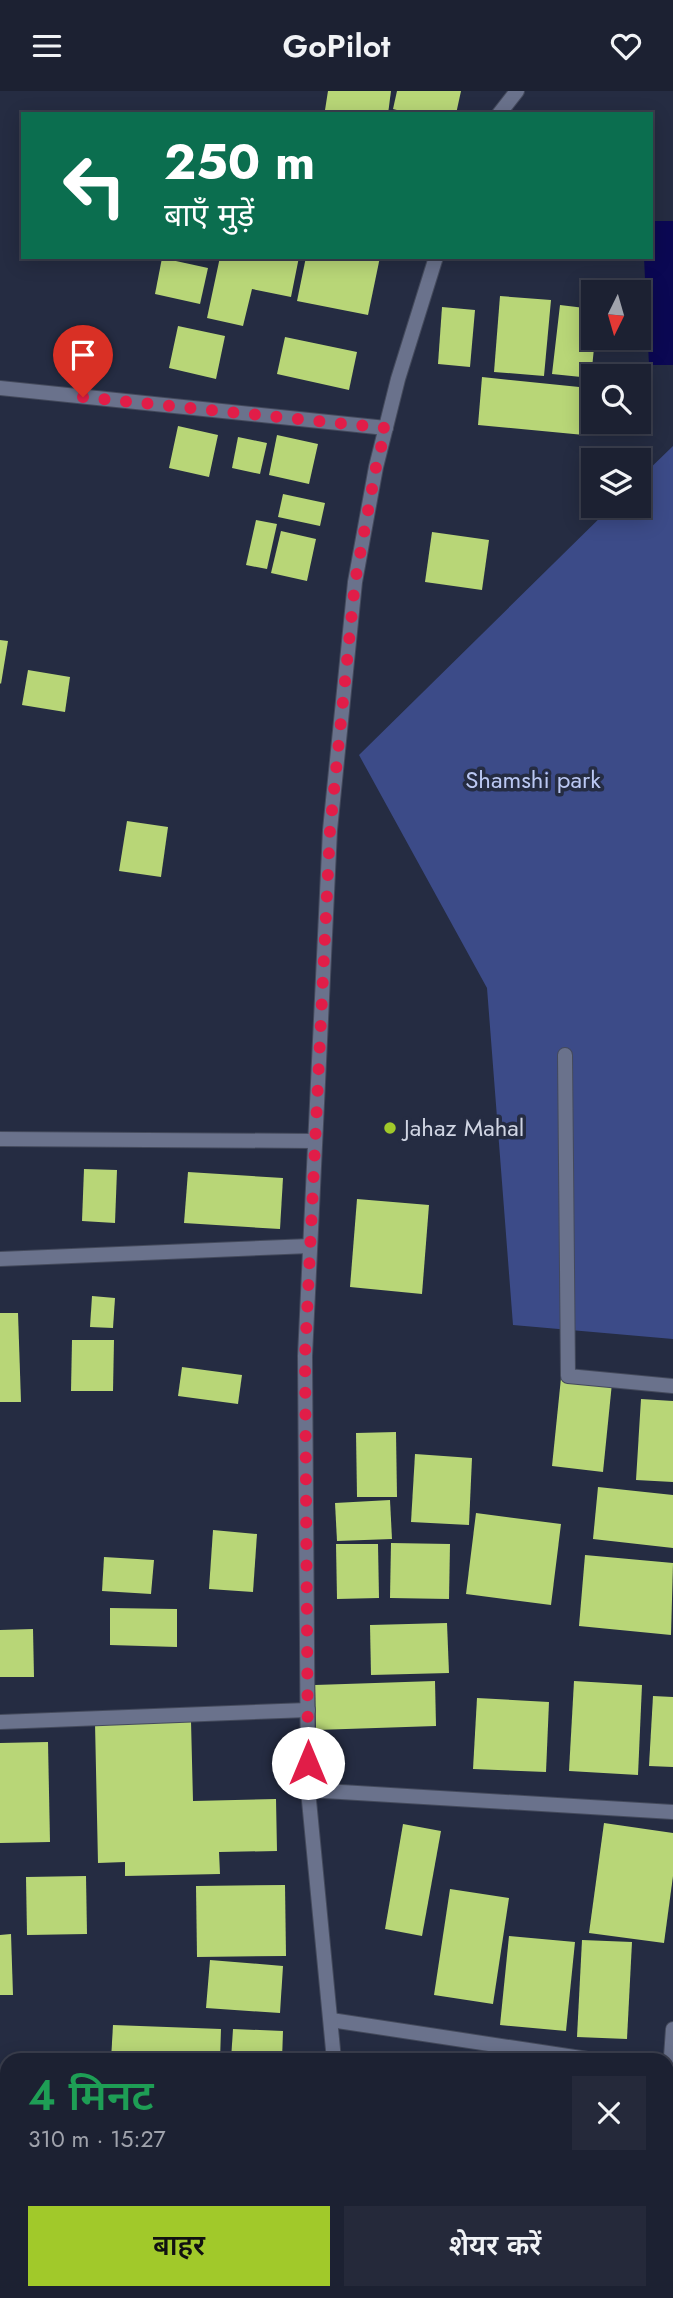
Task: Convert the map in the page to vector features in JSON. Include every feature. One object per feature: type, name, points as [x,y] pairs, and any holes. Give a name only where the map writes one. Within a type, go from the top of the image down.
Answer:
[{"type":"street","points":[[501,112],[517,91]]},
{"type":"street","points":[[333,2053],[308,1790],[305,1356],[330,830],[355,582],[376,467],[398,379],[435,259]]},
{"type":"street","points":[[0,388],[386,428]]},
{"type":"street","points":[[565,1055],[568,1376],[673,1386]]},
{"type":"street","points":[[0,1139],[315,1141]]},
{"type":"street","points":[[0,1259],[310,1245]]},
{"type":"street","points":[[0,1722],[308,1710]]},
{"type":"street","points":[[308,1790],[673,1812]]},
{"type":"street","points":[[331,2020],[548,2053]]},
{"type":"street","points":[[671,2053],[673,2029]]},
{"type":"green space","name":"Shamshi park","points":[[673,446],[673,1339],[513,1325],[487,988],[359,755],[600,518],[651,518],[651,467]]},
{"type":"shaded area","points":[[653,221],[673,221],[673,365],[649,364],[651,280],[645,280],[644,259],[653,259]]},
{"type":"building","points":[[328,91],[391,91],[388,112],[325,110]]},
{"type":"building","points":[[397,91],[461,91],[456,112],[404,112],[393,109]]},
{"type":"building","points":[[162,259],[208,268],[200,304],[155,294]]},
{"type":"building","points":[[220,259],[299,259],[291,297],[252,289],[243,326],[207,318]]},
{"type":"building","points":[[306,259],[380,259],[368,315],[297,301]]},
{"type":"building","points":[[500,296],[551,300],[544,376],[494,372]]},
{"type":"building","points":[[560,305],[581,308],[581,350],[594,350],[592,364],[581,364],[581,377],[552,374]]},
{"type":"building","points":[[442,307],[475,310],[470,367],[438,364]]},
{"type":"building","points":[[178,326],[225,336],[216,379],[169,368]]},
{"type":"building","points":[[285,337],[357,352],[349,390],[277,374]]},
{"type":"building","points":[[482,377],[581,387],[581,434],[584,435],[478,425]]},
{"type":"building","points":[[178,426],[218,435],[209,477],[169,468]]},
{"type":"building","points":[[277,435],[318,444],[309,484],[269,475]]},
{"type":"building","points":[[238,437],[267,443],[260,474],[232,468]]},
{"type":"building","points":[[283,494],[325,503],[320,526],[278,517]]},
{"type":"building","points":[[256,520],[277,524],[267,569],[246,565]]},
{"type":"building","points":[[281,531],[316,539],[307,581],[271,573]]},
{"type":"building","points":[[432,532],[489,540],[482,590],[425,582]]},
{"type":"building","points":[[0,640],[8,641],[1,684],[0,683]]},
{"type":"building","points":[[28,670],[70,677],[65,712],[22,705]]},
{"type":"building","points":[[127,821],[168,827],[161,877],[119,871]]},
{"type":"building","points":[[84,1169],[117,1170],[115,1223],[82,1221]]},
{"type":"building","points":[[188,1172],[283,1178],[280,1229],[184,1223]]},
{"type":"building","points":[[357,1199],[429,1205],[422,1294],[350,1287]]},
{"type":"building","points":[[92,1296],[115,1298],[113,1328],[90,1327]]},
{"type":"building","points":[[0,1313],[18,1313],[21,1402],[0,1402]]},
{"type":"building","points":[[72,1340],[114,1340],[113,1391],[71,1391]]},
{"type":"building","points":[[182,1367],[242,1375],[238,1404],[178,1396]]},
{"type":"building","points":[[561,1378],[612,1383],[603,1472],[552,1466]]},
{"type":"building","points":[[641,1399],[673,1401],[673,1482],[636,1480]]},
{"type":"building","points":[[396,1432],[397,1497],[357,1497],[356,1433]]},
{"type":"building","points":[[415,1454],[472,1458],[469,1525],[411,1522]]},
{"type":"building","points":[[598,1487],[673,1495],[673,1548],[593,1539]]},
{"type":"building","points":[[390,1500],[392,1539],[337,1541],[335,1503]]},
{"type":"building","points":[[476,1513],[561,1524],[551,1605],[466,1594]]},
{"type":"building","points":[[213,1530],[257,1534],[253,1592],[209,1589]]},
{"type":"building","points":[[391,1543],[450,1544],[449,1599],[390,1598]]},
{"type":"building","points":[[336,1544],[378,1544],[379,1598],[337,1599]]},
{"type":"building","points":[[585,1555],[673,1563],[671,1635],[579,1626]]},
{"type":"building","points":[[104,1557],[154,1560],[151,1594],[102,1591]]},
{"type":"building","points":[[110,1608],[177,1609],[177,1647],[110,1645]]},
{"type":"building","points":[[447,1623],[449,1673],[371,1675],[370,1625]]},
{"type":"building","points":[[33,1629],[34,1677],[0,1677],[0,1630]]},
{"type":"building","points":[[435,1681],[436,1726],[316,1730],[315,1685]]},
{"type":"building","points":[[574,1681],[642,1685],[638,1775],[569,1771]]},
{"type":"building","points":[[653,1696],[673,1697],[673,1767],[649,1766]]},
{"type":"building","points":[[477,1698],[549,1702],[546,1772],[473,1769]]},
{"type":"building","points":[[191,1721],[193,1801],[276,1799],[277,1851],[219,1852],[220,1874],[125,1876],[125,1862],[98,1863],[95,1723]]},
{"type":"building","points":[[48,1742],[50,1842],[0,1843],[0,1743]]},
{"type":"building","points":[[604,1823],[673,1833],[673,1876],[664,1943],[589,1933]]},
{"type":"building","points":[[403,1824],[441,1831],[422,1936],[385,1929]]},
{"type":"building","points":[[86,1876],[87,1934],[27,1935],[26,1877]]},
{"type":"building","points":[[285,1885],[286,1956],[197,1957],[196,1886]]},
{"type":"building","points":[[450,1889],[509,1898],[493,2004],[434,1995]]},
{"type":"building","points":[[11,1934],[13,1995],[0,1995],[0,1935]]},
{"type":"building","points":[[509,1936],[575,1942],[566,2031],[500,2025]]},
{"type":"building","points":[[582,1940],[632,1942],[627,2039],[577,2037]]},
{"type":"building","points":[[210,1960],[283,1966],[280,2013],[206,2008]]},
{"type":"building","points":[[113,2025],[221,2029],[220,2053],[111,2053]]},
{"type":"building","points":[[233,2029],[283,2031],[282,2053],[231,2053]]},
{"type":"place","name":"Jahaz Mahal","points":[[390,1128]]},
{"type":"route","points":[[83,397],[386,428],[376,467],[355,582],[330,830],[305,1356],[308,1763]]}]
